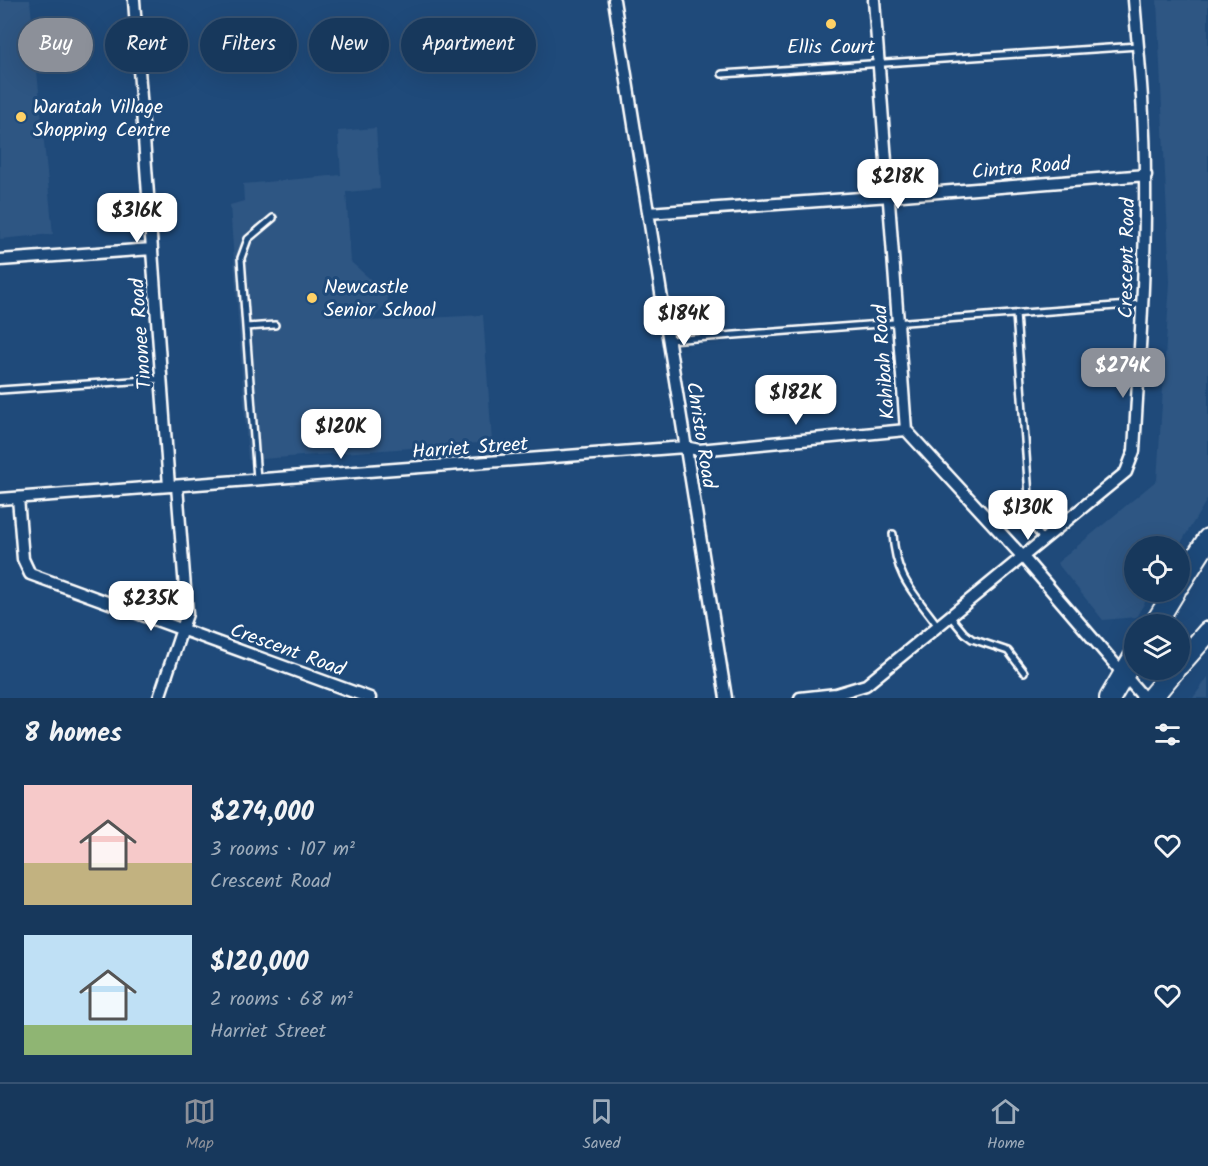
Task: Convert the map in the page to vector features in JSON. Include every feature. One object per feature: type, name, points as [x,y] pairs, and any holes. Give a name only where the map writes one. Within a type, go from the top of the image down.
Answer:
[{"type":"highway","points":[[1190,568],[1208,539]]},
{"type":"highway","points":[[1190,652],[1208,632]]},
{"type":"highway","points":[[1110,698],[1123,675]]},
{"type":"highway","points":[[1151,698],[1166,680]]},
{"type":"street","name":"Tinonee Road","points":[[134,0],[161,379],[187,614],[159,698]]},
{"type":"street","name":"Christo Road","points":[[614,0],[726,698]]},
{"type":"street","name":"Kahibah Road","points":[[874,0],[906,430],[1022,556],[1144,698]]},
{"type":"street","name":"Crescent Road","points":[[800,698],[836,694],[866,685],[1126,472],[1134,452],[1143,304],[1146,175],[1134,0]]},
{"type":"street","name":"Cintra Road","points":[[648,213],[1146,175]]},
{"type":"street","points":[[0,260],[152,249]]},
{"type":"street","name":"Harriet Street","points":[[0,499],[686,447],[699,450],[906,430]]},
{"type":"street","name":"Crescent Road","points":[[18,498],[22,559],[30,574],[370,698]]},
{"type":"lane","points":[[722,74],[1138,46]]},
{"type":"lane","points":[[257,480],[241,258],[248,239],[273,218]]},
{"type":"lane","points":[[669,340],[1143,304]]},
{"type":"lane","points":[[1016,314],[1031,524],[1043,539]]},
{"type":"lane","points":[[246,327],[275,325]]},
{"type":"lane","points":[[0,390],[161,379]]},
{"type":"lane","points":[[893,534],[894,554],[900,574],[938,626]]},
{"type":"lane","points":[[950,616],[972,639],[1008,651],[1024,672]]},
{"type":"shaded area","name":"Waratah Village Shopping Centre","points":[[0,0],[30,0],[32,18],[18,18],[18,72],[37,72],[53,234],[0,239]]},
{"type":"shaded area","points":[[1157,0],[1208,0],[1208,498],[1185,536],[1124,536],[1124,602],[1145,602],[1138,614],[1124,614],[1124,618],[1103,620],[1057,563],[1157,480],[1170,282]]},
{"type":"shaded area","name":"Newcastle Senior School","points":[[376,128],[380,189],[346,192],[351,262],[387,294],[388,302],[372,321],[483,315],[492,442],[248,460],[230,205],[244,201],[243,184],[341,175],[338,131]]},
{"type":"shaded area","points":[[1208,677],[1208,698],[1193,698]]},
{"type":"place","name":"Ellis Court","points":[[831,24]]},
{"type":"place","name":"Waratah Village Shopping Centre","points":[[21,117]]},
{"type":"place","name":"Newcastle Senior School","points":[[312,298]]}]
